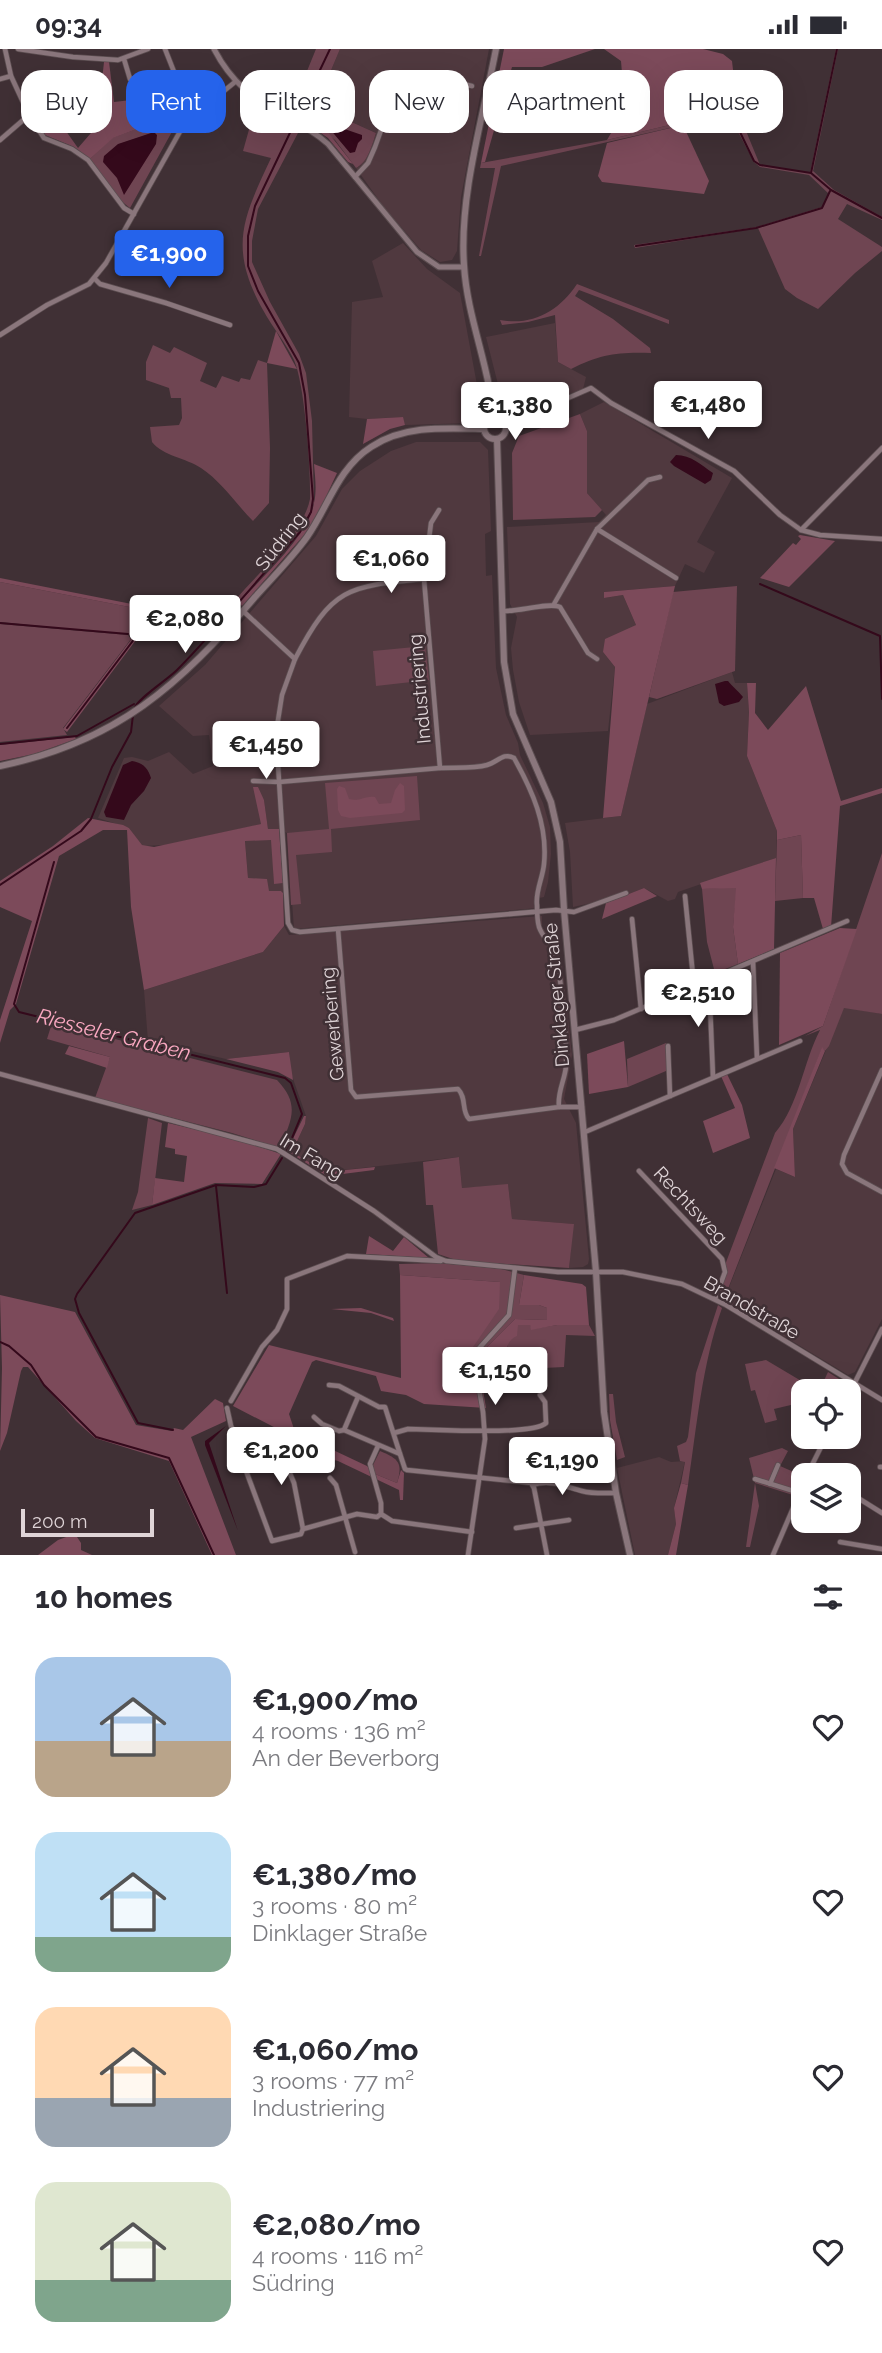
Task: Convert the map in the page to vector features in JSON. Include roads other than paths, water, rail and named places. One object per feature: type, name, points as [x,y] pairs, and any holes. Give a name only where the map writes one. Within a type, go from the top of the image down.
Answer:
[{"type":"main road","points":[[494,417],[491,388],[469,301],[463,234],[467,197],[496,49]]},
{"type":"main road","points":[[494,417],[501,419],[506,425],[505,433],[497,439],[488,437],[484,429],[485,422],[494,417]]},
{"type":"main road","name":"Südring","points":[[0,766],[65,748],[127,718],[179,679],[305,540],[341,478],[369,448],[390,436],[404,432],[484,429]]},
{"type":"main road","name":"Dinklager Straße","points":[[497,439],[501,611],[507,685],[513,715],[523,743],[551,802],[560,842],[596,1272],[604,1412],[616,1493],[630,1555]]},
{"type":"street","points":[[5,49],[11,76],[21,98]]},
{"type":"street","points":[[18,49],[69,57],[124,59],[148,49]]},
{"type":"street","points":[[69,49],[69,57]]},
{"type":"street","points":[[165,49],[173,70]]},
{"type":"street","points":[[214,49],[235,82],[253,98],[320,136],[398,231],[428,261],[439,267],[464,267]]},
{"type":"street","points":[[124,59],[127,70]]},
{"type":"street","points":[[0,79],[11,76]]},
{"type":"street","points":[[0,335],[95,279],[183,128],[193,116],[235,82]]},
{"type":"street","points":[[0,140],[21,122]]},
{"type":"street","points":[[41,133],[44,138],[72,149],[88,160],[124,208],[134,214]]},
{"type":"street","points":[[355,177],[368,163],[380,133]]},
{"type":"street","points":[[95,279],[100,284],[230,325]]},
{"type":"street","points":[[506,425],[592,389],[611,403],[734,471],[780,515],[801,530],[820,535],[882,539]]},
{"type":"street","points":[[801,530],[882,449]]},
{"type":"street","points":[[554,604],[597,529],[648,480],[660,477]]},
{"type":"street","name":"Industriering","points":[[439,510],[431,523],[423,568],[440,768],[486,765],[508,755],[514,758],[537,804],[543,832],[544,866],[536,901],[537,912]]},
{"type":"street","points":[[597,529],[676,578]]},
{"type":"street","points":[[424,579],[370,584],[349,591],[316,622],[295,659],[279,709],[276,733],[288,923],[292,930],[300,932],[564,910],[574,912],[626,893]]},
{"type":"street","points":[[501,611],[554,604],[560,607],[588,653],[597,659]]},
{"type":"street","points":[[243,611],[295,659]]},
{"type":"street","points":[[253,782],[440,768]]},
{"type":"street","points":[[685,896],[694,986]]},
{"type":"street","points":[[537,912],[540,930],[555,950],[558,965],[566,1064],[559,1092],[559,1107]]},
{"type":"street","points":[[632,919],[640,1009]]},
{"type":"street","points":[[575,1030],[607,1023],[847,921]]},
{"type":"street","name":"Gewerbering","points":[[338,929],[351,1090],[356,1097],[458,1089],[469,1119],[559,1107],[582,1107]]},
{"type":"street","points":[[753,962],[757,1058]]},
{"type":"street","points":[[709,980],[713,1077]]},
{"type":"street","points":[[584,1132],[800,1041]]},
{"type":"street","points":[[668,1046],[670,1096]]},
{"type":"street","points":[[882,1070],[842,1164],[847,1173],[882,1192]]},
{"type":"street","name":"Im Fang","points":[[0,1074],[277,1149],[374,1211],[436,1257],[446,1261],[580,1273],[596,1272]]},
{"type":"street","name":"Rechtsweg","points":[[639,1171],[722,1259],[725,1272],[715,1299]]},
{"type":"street","points":[[231,1401],[262,1347],[277,1330],[287,1309],[287,1279],[347,1256],[446,1261]]},
{"type":"street","points":[[468,1555],[481,1478],[485,1430],[473,1356],[509,1315],[515,1268]]},
{"type":"street","name":"Brandstraße","points":[[596,1272],[623,1272],[673,1281],[715,1299],[848,1379]]},
{"type":"street","points":[[857,1379],[882,1329]]},
{"type":"street","points":[[329,1385],[339,1386],[379,1407],[385,1407],[407,1471],[528,1482],[533,1485],[547,1555]]},
{"type":"street","name":"Brandstraße","points":[[861,1387],[882,1400]]},
{"type":"street","points":[[394,1433],[408,1429],[518,1431],[544,1425],[545,1402],[540,1395]]},
{"type":"street","points":[[344,1430],[358,1397]]},
{"type":"street","points":[[228,1408],[246,1461],[245,1468],[272,1541],[301,1534],[303,1529],[293,1483],[280,1450],[246,1461]]},
{"type":"street","points":[[314,1417],[338,1431],[344,1430],[400,1454]]},
{"type":"street","points":[[379,1446],[370,1464],[381,1503],[381,1514]]},
{"type":"street","points":[[770,1484],[778,1465]]},
{"type":"street","points":[[330,1478],[336,1485],[355,1552]]},
{"type":"street","points":[[755,1479],[791,1490]]},
{"type":"street","points":[[533,1485],[540,1482],[551,1483],[582,1491],[616,1493]]},
{"type":"street","points":[[861,1500],[882,1513]]},
{"type":"street","points":[[303,1529],[358,1514],[377,1517],[381,1514]]},
{"type":"street","points":[[381,1514],[392,1521],[472,1532]]},
{"type":"street","points":[[773,1555],[791,1514]]},
{"type":"street","points":[[516,1528],[569,1520]]},
{"type":"street","points":[[840,1542],[882,1549]]},
{"type":"waterway","points":[[134,709],[209,636],[300,532],[311,512],[313,499],[305,395],[299,363],[258,291],[248,266],[248,236],[255,206],[330,49]]},
{"type":"waterway","points":[[837,49],[811,173],[831,190],[882,218]]},
{"type":"waterway","points":[[740,133],[754,161],[760,165],[811,173]]},
{"type":"waterway","points":[[636,246],[756,228],[822,208],[830,191]]},
{"type":"waterway","points":[[760,584],[880,636],[882,699]]},
{"type":"waterway","points":[[0,623],[128,634]]},
{"type":"waterway","points":[[67,728],[135,638]]},
{"type":"waterway","points":[[0,744],[77,736],[134,704]]},
{"type":"waterway","points":[[0,885],[81,831],[91,819],[112,767],[131,732],[133,715]]},
{"type":"waterway","name":"Riesseler Graben","points":[[54,862],[14,1004],[19,1012],[285,1078],[291,1083],[302,1114],[287,1150]]},
{"type":"waterway","name":"Riesseler Graben","points":[[173,1430],[138,1423],[79,1313],[75,1299],[77,1294],[135,1213],[216,1185],[254,1187],[266,1184],[282,1158]]},
{"type":"waterway","points":[[216,1186],[227,1293]]},
{"type":"waterway","points":[[0,1342],[9,1346],[31,1365],[44,1385],[96,1437],[169,1458],[214,1555]]}]
